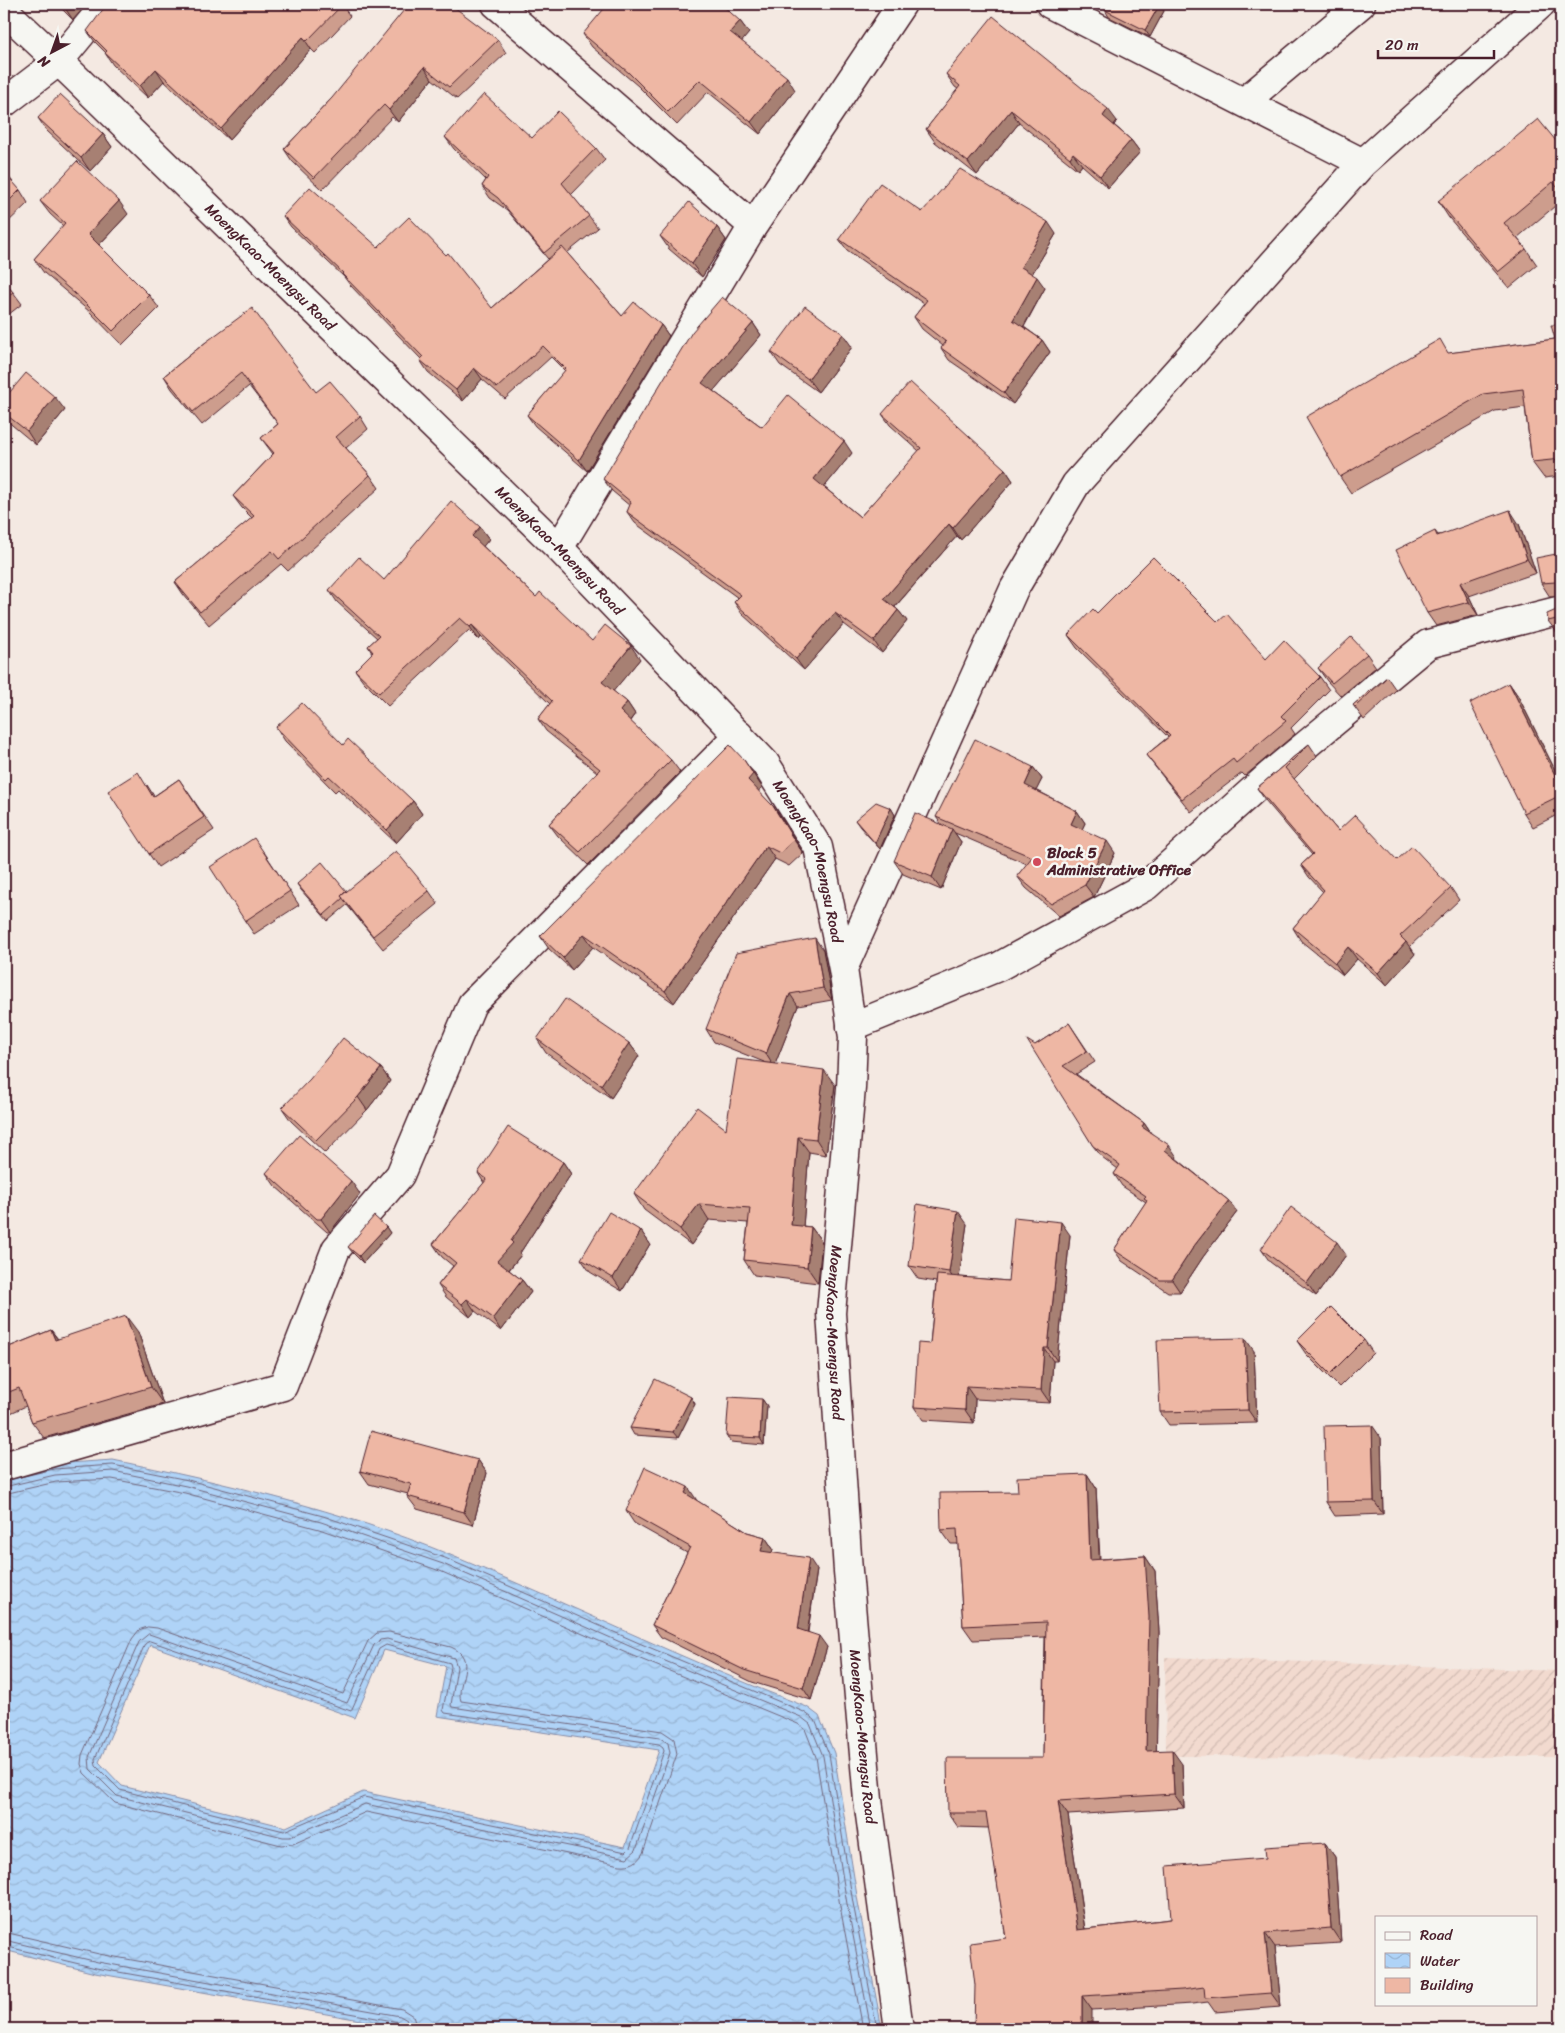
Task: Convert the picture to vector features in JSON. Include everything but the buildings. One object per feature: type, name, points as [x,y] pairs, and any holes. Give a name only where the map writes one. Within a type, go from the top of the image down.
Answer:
[{"type":"street","points":[[4,103],[59,61],[106,4]]},
{"type":"street","points":[[496,4],[753,226]]},
{"type":"street","points":[[560,548],[753,226],[902,4]]},
{"type":"street","points":[[1050,4],[1363,163]]},
{"type":"street","points":[[1244,102],[1361,4]]},
{"type":"street","points":[[843,969],[1014,589],[1076,484],[1363,163],[1541,4]]},
{"type":"street","name":"MoengKaao-Moengsu Road","points":[[4,10],[59,61],[560,548],[765,763],[818,848],[843,969],[851,1027],[850,1088],[831,1312],[848,1571],[868,1800],[899,2029]]},
{"type":"street","points":[[851,1027],[998,967],[1146,886],[1271,774],[1428,644],[1561,610]]},
{"type":"street","points":[[4,1466],[284,1386],[336,1249],[400,1174],[472,1004],[739,735]]},
{"type":"shaded area","points":[[1165,1657],[1561,1671],[1561,1757],[1166,1756]]},
{"type":"water","points":[[113,1460],[240,1488],[366,1524],[448,1554],[716,1671],[807,1707],[819,1716],[834,1753],[858,1902],[882,2029],[411,2029],[95,1973],[4,1950],[4,1476],[53,1464]],"holes":[[[150,1645],[355,1718],[384,1650],[446,1666],[437,1716],[659,1750],[625,1847],[363,1792],[286,1827],[122,1786],[99,1762]]]},
{"type":"place","name":"Block 5 Administrative Office","points":[[1037,862]]}]
